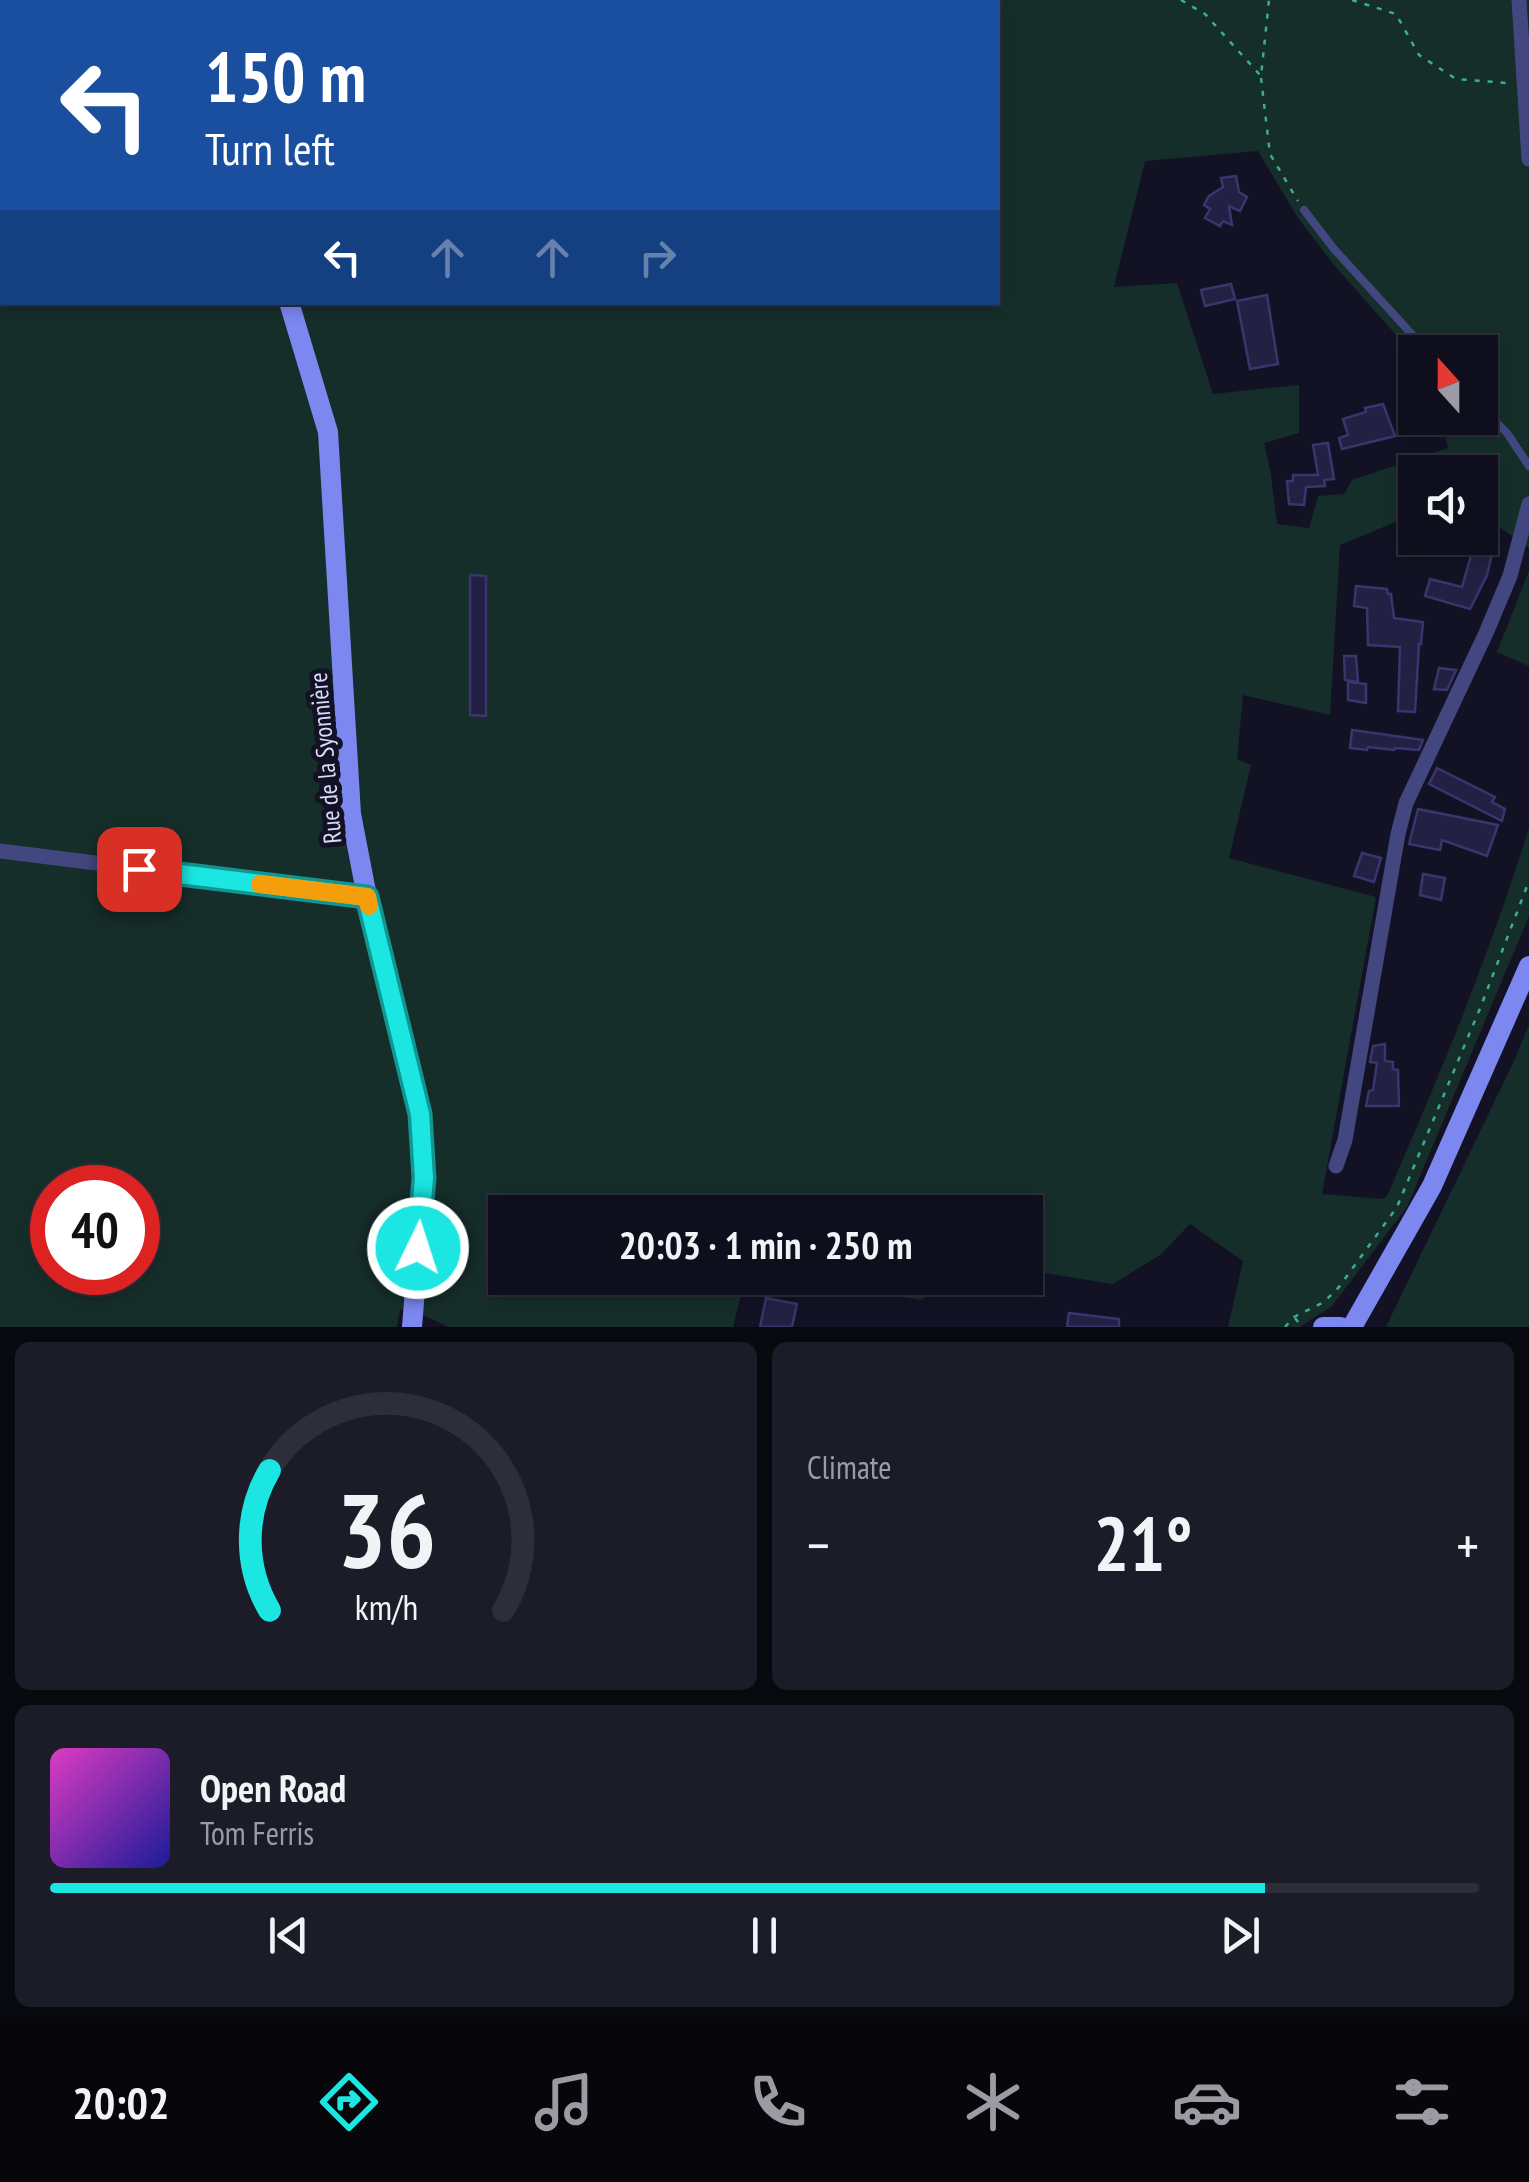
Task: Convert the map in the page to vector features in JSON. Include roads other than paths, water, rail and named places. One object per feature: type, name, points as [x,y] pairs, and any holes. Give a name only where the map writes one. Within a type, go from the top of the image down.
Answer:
[{"type":"street","points":[[1518,0],[1529,158]]},
{"type":"street","name":"Rue de la Syonnière","points":[[290,305],[328,432],[351,814],[367,897],[420,1114],[424,1178],[418,1324]]},
{"type":"street","points":[[1336,1166],[1406,804],[1510,576],[1529,504]]},
{"type":"street","points":[[0,852],[367,897]]},
{"type":"street","points":[[1352,1327],[1432,1186],[1529,966]]},
{"type":"street","points":[[1324,1327],[1341,1327]]},
{"type":"lane","points":[[1304,210],[1412,335]]},
{"type":"lane","points":[[1498,424],[1529,466]]}]
